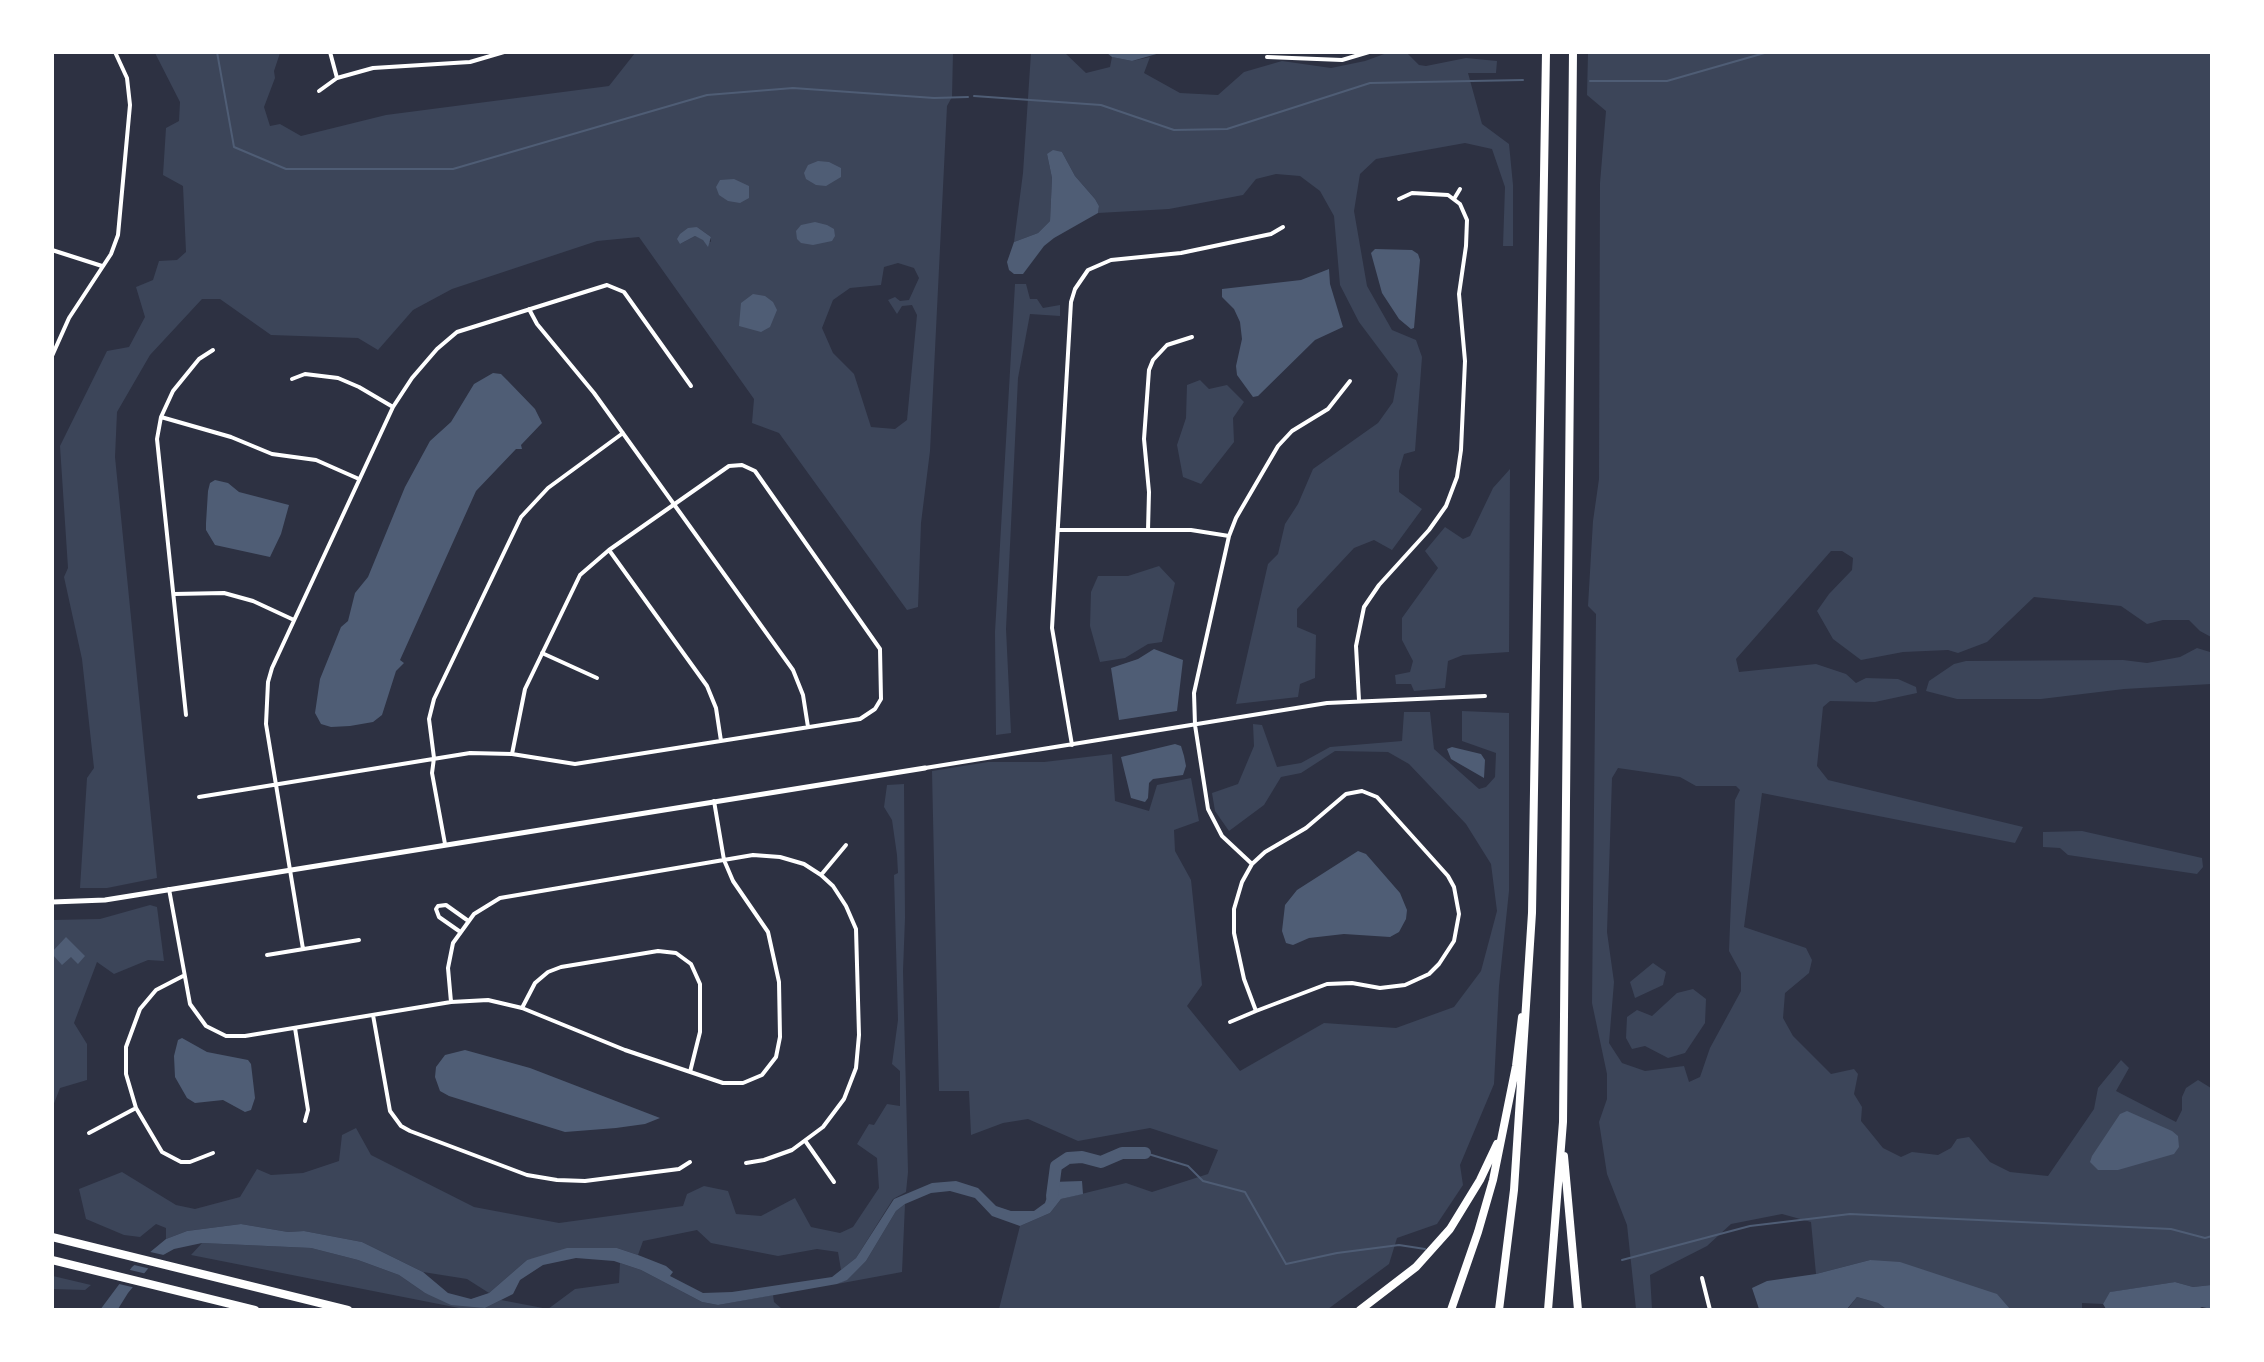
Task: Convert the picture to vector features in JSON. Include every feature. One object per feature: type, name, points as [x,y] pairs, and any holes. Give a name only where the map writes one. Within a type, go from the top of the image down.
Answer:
[{"type":"highway","points":[[1499,1310],[1514,1190],[1532,913],[1546,52]]},
{"type":"highway","points":[[1573,52],[1563,1122],[1568,1215],[1578,1310]]},
{"type":"highway","points":[[1451,1310],[1479,1232],[1493,1180],[1516,1066],[1532,913]]},
{"type":"highway","points":[[1548,1310],[1563,1122]]},
{"type":"highway","points":[[1360,1310],[1416,1267],[1450,1229],[1480,1180],[1503,1126]]},
{"type":"highway","points":[[52,1237],[348,1310]]},
{"type":"highway","points":[[52,1260],[255,1310]]},
{"type":"street","points":[[52,356],[69,318],[115,245],[120,224],[130,105],[127,78],[115,52]]},
{"type":"street","points":[[330,52],[337,78]]},
{"type":"street","points":[[319,91],[337,78],[373,68],[470,62],[504,52]]},
{"type":"street","points":[[1267,57],[1342,60],[1369,52]]},
{"type":"street","points":[[1454,199],[1460,189]]},
{"type":"street","points":[[1359,700],[1357,639],[1364,607],[1379,585],[1438,517],[1452,490],[1459,464],[1465,361],[1459,294],[1466,246],[1467,220],[1454,199],[1441,194],[1412,194],[1399,199]]},
{"type":"street","points":[[1072,745],[1052,639],[1071,302],[1081,279],[1099,264],[1111,260],[1181,253],[1271,234],[1283,227]]},
{"type":"street","points":[[52,249],[102,266]]},
{"type":"street","points":[[303,949],[266,723],[266,695],[272,668],[294,620],[393,407],[412,378],[447,339],[468,328],[600,286],[614,286],[624,292],[691,386]]},
{"type":"street","points":[[529,309],[537,324],[623,433],[793,670],[803,695],[808,727]]},
{"type":"street","points":[[1148,530],[1149,485],[1144,439],[1149,370],[1153,360],[1167,345],[1192,338]]},
{"type":"street","points":[[186,715],[157,450],[161,417],[173,391],[199,359],[213,350]]},
{"type":"street","points":[[292,379],[305,374],[338,378],[359,387],[393,407]]},
{"type":"street","points":[[1252,864],[1222,836],[1213,822],[1205,798],[1195,725],[1194,693],[1229,536],[1242,506],[1278,446],[1292,431],[1328,409],[1350,381]]},
{"type":"street","points":[[161,417],[231,437],[272,454],[316,460],[359,479]]},
{"type":"street","points":[[445,844],[432,773],[434,758],[429,728],[434,699],[512,530],[538,496],[623,433]]},
{"type":"street","points":[[198,797],[470,753],[512,754],[575,764],[860,719],[875,709],[881,699],[882,656],[878,643],[755,471],[742,465],[729,466],[609,550],[589,566],[574,585],[522,699],[512,754]]},
{"type":"street","points":[[1059,530],[1191,530],[1229,536]]},
{"type":"street","points":[[609,550],[707,686],[716,708],[721,741]]},
{"type":"street","points":[[174,594],[224,593],[254,601],[294,620]]},
{"type":"street","points":[[542,652],[597,678]]},
{"type":"street","points":[[52,902],[105,900],[714,801],[1359,700],[1485,696]]},
{"type":"street","points":[[1230,1022],[1316,987],[1340,982],[1392,988],[1418,980],[1439,964],[1454,941],[1458,921],[1454,887],[1442,867],[1377,797],[1362,791],[1346,794],[1306,828],[1275,845],[1252,864],[1237,894],[1233,922],[1244,979],[1256,1011]]},
{"type":"street","points":[[169,889],[183,976],[190,1004],[206,1026],[216,1033],[235,1037],[451,1002],[488,1000],[522,1008],[625,1050],[732,1084],[752,1080],[762,1075],[776,1057],[780,1037],[779,982],[768,932],[733,881],[724,860],[714,801]]},
{"type":"street","points":[[821,875],[846,845]]},
{"type":"street","points":[[451,1002],[448,968],[453,943],[467,920],[491,902],[512,894],[753,855],[780,857],[804,864],[821,875],[840,895],[856,929],[859,1054],[844,1099],[829,1121],[806,1142],[779,1156],[746,1163]]},
{"type":"street","points":[[459,931],[439,917],[438,906],[446,905],[467,920]]},
{"type":"street","points":[[267,955],[359,940]]},
{"type":"street","points":[[522,1008],[534,983],[548,972],[561,967],[668,951],[683,958],[697,974],[700,1032],[690,1072]]},
{"type":"street","points":[[183,976],[156,990],[140,1009],[126,1047],[126,1074],[136,1108],[156,1145],[171,1158],[190,1162],[213,1153]]},
{"type":"street","points":[[373,1015],[390,1111],[401,1126],[410,1131],[527,1175],[557,1180],[597,1180],[679,1169],[690,1162]]},
{"type":"street","points":[[295,1028],[308,1110],[305,1121]]},
{"type":"street","points":[[89,1133],[136,1108]]},
{"type":"street","points":[[806,1142],[834,1182]]},
{"type":"street","points":[[1702,1278],[1710,1310]]},
{"type":"shaded area","points":[[1406,52],[1419,65],[1426,66],[1466,58],[1497,61],[1496,73],[1468,73],[1482,124],[1509,144],[1513,185],[1513,246],[1503,246],[1505,187],[1492,149],[1465,143],[1376,159],[1360,174],[1354,211],[1367,286],[1392,330],[1416,340],[1422,357],[1415,451],[1404,454],[1399,471],[1399,492],[1422,509],[1392,550],[1374,540],[1354,548],[1297,609],[1297,627],[1316,635],[1315,678],[1300,684],[1298,697],[1236,704],[1268,564],[1278,554],[1285,524],[1298,504],[1313,469],[1378,423],[1393,402],[1398,374],[1359,322],[1340,285],[1334,216],[1320,191],[1300,176],[1276,174],[1256,179],[1243,195],[1169,209],[1098,213],[1099,206],[1095,199],[1075,176],[1062,152],[1047,154],[1052,178],[1050,221],[1038,233],[1014,242],[1023,173],[1031,53],[1065,53],[1086,73],[1110,67],[1112,57],[1132,61],[1150,57],[1144,73],[1180,93],[1218,95],[1244,72],[1282,61],[1331,68],[1365,61],[1387,53]]},
{"type":"shaded area","points":[[155,53],[280,53],[274,71],[275,78],[264,107],[270,126],[280,124],[301,136],[386,115],[609,86],[635,53],[953,53],[952,97],[947,106],[930,451],[921,523],[918,607],[907,610],[779,433],[752,423],[754,399],[639,237],[597,241],[452,289],[413,310],[378,350],[358,338],[271,335],[220,299],[202,299],[150,355],[117,412],[115,457],[157,878],[107,888],[80,888],[87,778],[94,768],[82,659],[64,577],[68,568],[60,446],[107,351],[129,347],[145,317],[136,287],[153,280],[159,261],[177,260],[186,252],[183,186],[163,175],[166,128],[179,121],[180,102]],"holes":[[[697,227],[711,237],[711,242],[695,236],[680,244]],[[898,263],[914,268],[919,278],[909,300],[900,301],[895,297],[888,300],[897,314],[902,306],[912,305],[917,315],[907,420],[895,429],[871,427],[854,374],[833,353],[822,328],[833,300],[850,288],[881,285],[884,267]]]},
{"type":"shaded area","points":[[1107,53],[1160,53],[1132,61],[1112,57]]},
{"type":"shaded area","points":[[1588,53],[2211,53],[2211,637],[2200,631],[2189,620],[2163,620],[2147,624],[2121,606],[2034,597],[1987,642],[1958,653],[1948,650],[1903,652],[1861,660],[1833,639],[1817,611],[1829,594],[1852,570],[1853,558],[1842,551],[1831,551],[1736,659],[1739,672],[1816,664],[1846,674],[1856,683],[1866,678],[1898,679],[1916,687],[1917,693],[1875,702],[1830,701],[1823,707],[1817,766],[1828,780],[2023,827],[2015,843],[1762,793],[1744,927],[1806,948],[1812,960],[1809,973],[1785,993],[1783,1018],[1793,1036],[1831,1074],[1854,1069],[1858,1074],[1854,1094],[1862,1107],[1861,1121],[1883,1148],[1901,1157],[1912,1152],[1938,1155],[1951,1148],[1957,1139],[1969,1137],[1990,1162],[2010,1172],[2048,1176],[2094,1109],[2098,1088],[2121,1060],[2129,1068],[2116,1091],[2176,1122],[2182,1110],[2182,1097],[2186,1088],[2198,1080],[2211,1088],[2211,1285],[2193,1287],[2175,1282],[2111,1292],[2103,1304],[2082,1303],[2082,1309],[2010,1309],[1870,1260],[1816,1274],[1811,1222],[1782,1214],[1731,1224],[1707,1246],[1650,1275],[1652,1309],[1636,1309],[1627,1225],[1607,1174],[1599,1122],[1607,1099],[1607,1074],[1592,1003],[1596,614],[1588,606],[1593,521],[1599,479],[1600,183],[1606,111],[1587,95]],"holes":[[[1618,768],[1680,777],[1696,786],[1736,786],[1740,790],[1735,800],[1729,951],[1741,973],[1741,991],[1710,1048],[1700,1077],[1689,1082],[1684,1066],[1645,1071],[1622,1063],[1609,1043],[1614,982],[1607,932],[1612,778]]]},
{"type":"shaded area","points":[[1053,150],[1062,152],[1075,176],[1095,199],[1099,206],[1098,213],[1054,238],[1044,246],[1023,274],[1014,274],[1009,270],[1007,262],[1014,242],[1038,233],[1050,221],[1052,178],[1047,154]]},
{"type":"shaded area","points":[[818,161],[829,162],[841,168],[841,177],[826,186],[816,185],[806,179],[804,173],[808,165]]},
{"type":"shaded area","points":[[734,179],[749,186],[749,198],[740,203],[728,201],[719,195],[716,187],[720,180]]},
{"type":"shaded area","points":[[815,222],[834,229],[835,236],[832,241],[813,245],[801,243],[797,239],[796,231],[801,225]]},
{"type":"shaded area","points":[[697,227],[711,237],[708,247],[703,240],[695,236],[680,244],[677,239],[680,234],[688,228]]},
{"type":"shaded area","points":[[1375,249],[1412,250],[1418,254],[1420,260],[1414,328],[1411,329],[1399,319],[1382,293],[1371,253]]},
{"type":"shaded area","points":[[1329,269],[1330,284],[1343,327],[1315,340],[1258,396],[1253,397],[1237,375],[1236,366],[1242,339],[1240,322],[1234,309],[1222,297],[1222,289],[1301,280]]},
{"type":"shaded area","points":[[1015,284],[1026,284],[1030,299],[1037,299],[1043,308],[1060,305],[1060,316],[1030,314],[1018,378],[1006,629],[1011,733],[996,735],[995,632]]},
{"type":"shaded area","points":[[753,294],[765,296],[773,302],[777,310],[770,327],[761,332],[739,326],[741,303]]},
{"type":"shaded area","points":[[493,373],[501,374],[507,380],[535,409],[542,423],[521,445],[522,449],[516,449],[476,491],[400,660],[404,663],[396,671],[382,715],[373,722],[350,726],[331,727],[321,724],[315,713],[320,679],[341,627],[348,621],[355,593],[368,577],[405,487],[430,441],[451,422],[474,384]]},
{"type":"shaded area","points":[[1200,380],[1209,389],[1227,385],[1244,402],[1233,418],[1234,442],[1201,484],[1183,477],[1177,445],[1186,418],[1187,385]]},
{"type":"shaded area","points":[[1510,469],[1509,652],[1463,655],[1448,661],[1445,688],[1414,691],[1411,684],[1396,684],[1395,675],[1410,672],[1413,661],[1402,640],[1402,618],[1438,568],[1425,551],[1445,527],[1463,539],[1470,536],[1493,488]]},
{"type":"shaded area","points":[[215,480],[228,483],[239,492],[289,505],[281,534],[270,557],[215,545],[206,530],[206,523],[208,491],[210,483]]},
{"type":"shaded area","points":[[1159,566],[1175,583],[1162,642],[1148,644],[1125,658],[1100,662],[1090,626],[1091,592],[1098,576],[1128,576]]},
{"type":"shaded area","points":[[2211,643],[2211,684],[2124,689],[2041,699],[1957,699],[1926,691],[1929,681],[1954,664],[1966,661],[2123,660],[2147,663],[2180,657],[2197,648],[2210,652]]},
{"type":"shaded area","points":[[1154,649],[1183,660],[1177,711],[1119,720],[1111,668],[1138,659]]},
{"type":"shaded area","points":[[1462,711],[1509,713],[1509,891],[1499,986],[1494,1084],[1460,1165],[1463,1185],[1437,1224],[1397,1238],[1389,1264],[1328,1309],[999,1309],[1020,1226],[1050,1213],[1061,1199],[1126,1183],[1152,1192],[1208,1174],[1218,1150],[1150,1128],[1078,1141],[1028,1119],[1003,1123],[971,1135],[969,1091],[939,1091],[932,771],[988,762],[1044,762],[1112,754],[1115,801],[1149,811],[1157,785],[1191,778],[1199,821],[1174,830],[1175,851],[1191,880],[1202,985],[1187,1006],[1240,1071],[1324,1023],[1396,1028],[1454,1007],[1481,971],[1497,911],[1491,864],[1466,824],[1409,764],[1388,752],[1335,751],[1301,773],[1281,777],[1264,805],[1229,831],[1215,811],[1212,793],[1238,784],[1254,746],[1253,724],[1262,725],[1277,767],[1301,763],[1330,747],[1402,741],[1404,712],[1430,712],[1434,749],[1479,789],[1486,787],[1495,777],[1496,753],[1462,741]]},
{"type":"shaded area","points":[[1175,744],[1181,746],[1184,756],[1186,766],[1183,775],[1153,779],[1149,783],[1148,798],[1145,802],[1131,798],[1121,757]]},
{"type":"shaded area","points":[[1452,747],[1481,754],[1485,760],[1484,778],[1451,759],[1447,749]]},
{"type":"shaded area","points":[[904,784],[903,971],[908,1172],[906,1192],[893,1199],[856,1258],[841,1270],[838,1252],[817,1249],[778,1256],[711,1243],[697,1230],[643,1241],[638,1255],[617,1248],[527,1260],[489,1293],[467,1279],[423,1272],[362,1242],[304,1231],[288,1232],[241,1224],[187,1231],[166,1239],[166,1228],[156,1224],[140,1237],[124,1235],[86,1219],[79,1189],[122,1172],[176,1205],[195,1209],[240,1197],[257,1169],[271,1175],[303,1173],[339,1161],[342,1135],[356,1128],[371,1155],[474,1207],[559,1223],[683,1206],[687,1194],[704,1186],[728,1191],[736,1214],[761,1216],[795,1198],[811,1227],[840,1233],[853,1227],[879,1188],[877,1158],[857,1144],[869,1124],[874,1125],[887,1104],[900,1106],[900,1071],[892,1064],[898,1020],[894,875],[898,873],[892,820],[884,807],[887,785]]},
{"type":"shaded area","points":[[2082,831],[2202,858],[2203,867],[2197,874],[2068,855],[2060,848],[2043,847],[2043,832]]},
{"type":"shaded area","points":[[1358,851],[1366,854],[1400,893],[1407,910],[1406,919],[1399,932],[1390,937],[1344,934],[1309,938],[1293,945],[1286,943],[1282,931],[1285,905],[1297,890]]},
{"type":"shaded area","points":[[150,905],[157,907],[164,961],[148,960],[114,974],[97,962],[74,1023],[87,1044],[87,1080],[60,1088],[53,1106],[53,920],[100,919]]},
{"type":"shaded area","points":[[66,937],[85,956],[78,964],[71,957],[62,965],[53,955],[53,951]]},
{"type":"shaded area","points":[[1653,963],[1666,972],[1663,985],[1635,998],[1630,982]]},
{"type":"shaded area","points":[[1693,989],[1706,999],[1705,1023],[1685,1053],[1668,1058],[1645,1046],[1632,1049],[1626,1038],[1627,1017],[1637,1010],[1652,1016],[1677,993]]},
{"type":"shaded area","points":[[182,1038],[207,1052],[248,1060],[251,1064],[255,1098],[251,1110],[245,1112],[223,1100],[195,1103],[187,1098],[175,1077],[174,1056],[178,1040]]},
{"type":"shaded area","points":[[465,1050],[530,1068],[660,1118],[645,1124],[565,1132],[449,1096],[440,1091],[435,1077],[436,1067],[445,1055]]},
{"type":"shaded area","points":[[2127,1111],[2172,1131],[2178,1136],[2179,1147],[2174,1154],[2118,1170],[2098,1170],[2090,1162],[2092,1156],[2120,1114]]},
{"type":"shaded area","points":[[956,1181],[978,1188],[996,1206],[1011,1211],[1034,1211],[1045,1203],[1052,1182],[1082,1181],[1083,1194],[1061,1199],[1050,1213],[1020,1226],[992,1216],[975,1198],[950,1191],[931,1193],[905,1204],[896,1211],[866,1261],[847,1280],[837,1284],[718,1305],[702,1302],[641,1270],[614,1261],[576,1258],[543,1265],[520,1280],[513,1294],[485,1308],[451,1305],[425,1293],[399,1275],[358,1260],[311,1248],[202,1243],[174,1249],[156,1259],[118,1309],[100,1310],[132,1267],[166,1239],[187,1231],[241,1224],[288,1232],[304,1231],[362,1242],[423,1272],[448,1293],[471,1299],[489,1293],[527,1260],[567,1248],[617,1248],[666,1266],[673,1272],[670,1276],[703,1293],[732,1292],[832,1277],[856,1258],[894,1199],[932,1183]]},
{"type":"shaded area","points":[[905,1204],[902,1272],[837,1284],[847,1279],[866,1261],[896,1211]]},
{"type":"shaded area","points":[[202,1243],[311,1248],[358,1260],[399,1275],[425,1293],[485,1308],[501,1300],[548,1309],[464,1309],[191,1255]]},
{"type":"shaded area","points":[[1870,1260],[1900,1262],[1997,1294],[2010,1309],[1886,1309],[1878,1303],[1857,1297],[1847,1309],[1759,1309],[1752,1288],[1767,1281],[1816,1274]]},
{"type":"shaded area","points":[[620,1263],[641,1270],[702,1302],[718,1305],[773,1295],[774,1302],[782,1309],[548,1309],[575,1289],[619,1283]]},
{"type":"shaded area","points":[[53,1276],[91,1285],[85,1290],[53,1289]]},
{"type":"shaded area","points":[[2175,1282],[2193,1287],[2211,1285],[2211,1309],[2202,1307],[2196,1310],[2106,1309],[2103,1304],[2110,1292]]},
{"type":"shaded area","points":[[1857,1297],[1878,1303],[1886,1309],[1847,1310]]},
{"type":"pier","points":[[146,1251],[168,1256],[157,1261],[151,1269],[130,1264]]},
{"type":"pier","points":[[126,1269],[147,1274],[136,1288],[115,1283]]},
{"type":"waterway","points":[[217,52],[234,147],[286,169],[453,169],[707,95],[793,88],[934,98],[968,97]]},
{"type":"waterway","points":[[1590,81],[1667,81],[1768,52]]},
{"type":"waterway","points":[[974,96],[1101,105],[1174,130],[1227,129],[1370,83],[1523,80]]},
{"type":"waterway","points":[[1052,1196],[1056,1166],[1068,1158],[1082,1157],[1101,1162],[1122,1153],[1145,1153]]},
{"type":"waterway","points":[[1145,1153],[1188,1166],[1203,1181],[1245,1192],[1286,1264],[1337,1253],[1399,1245],[1425,1249]]},
{"type":"waterway","points":[[1622,1260],[1750,1226],[1850,1214],[2171,1229],[2205,1238],[2212,1236]]}]
